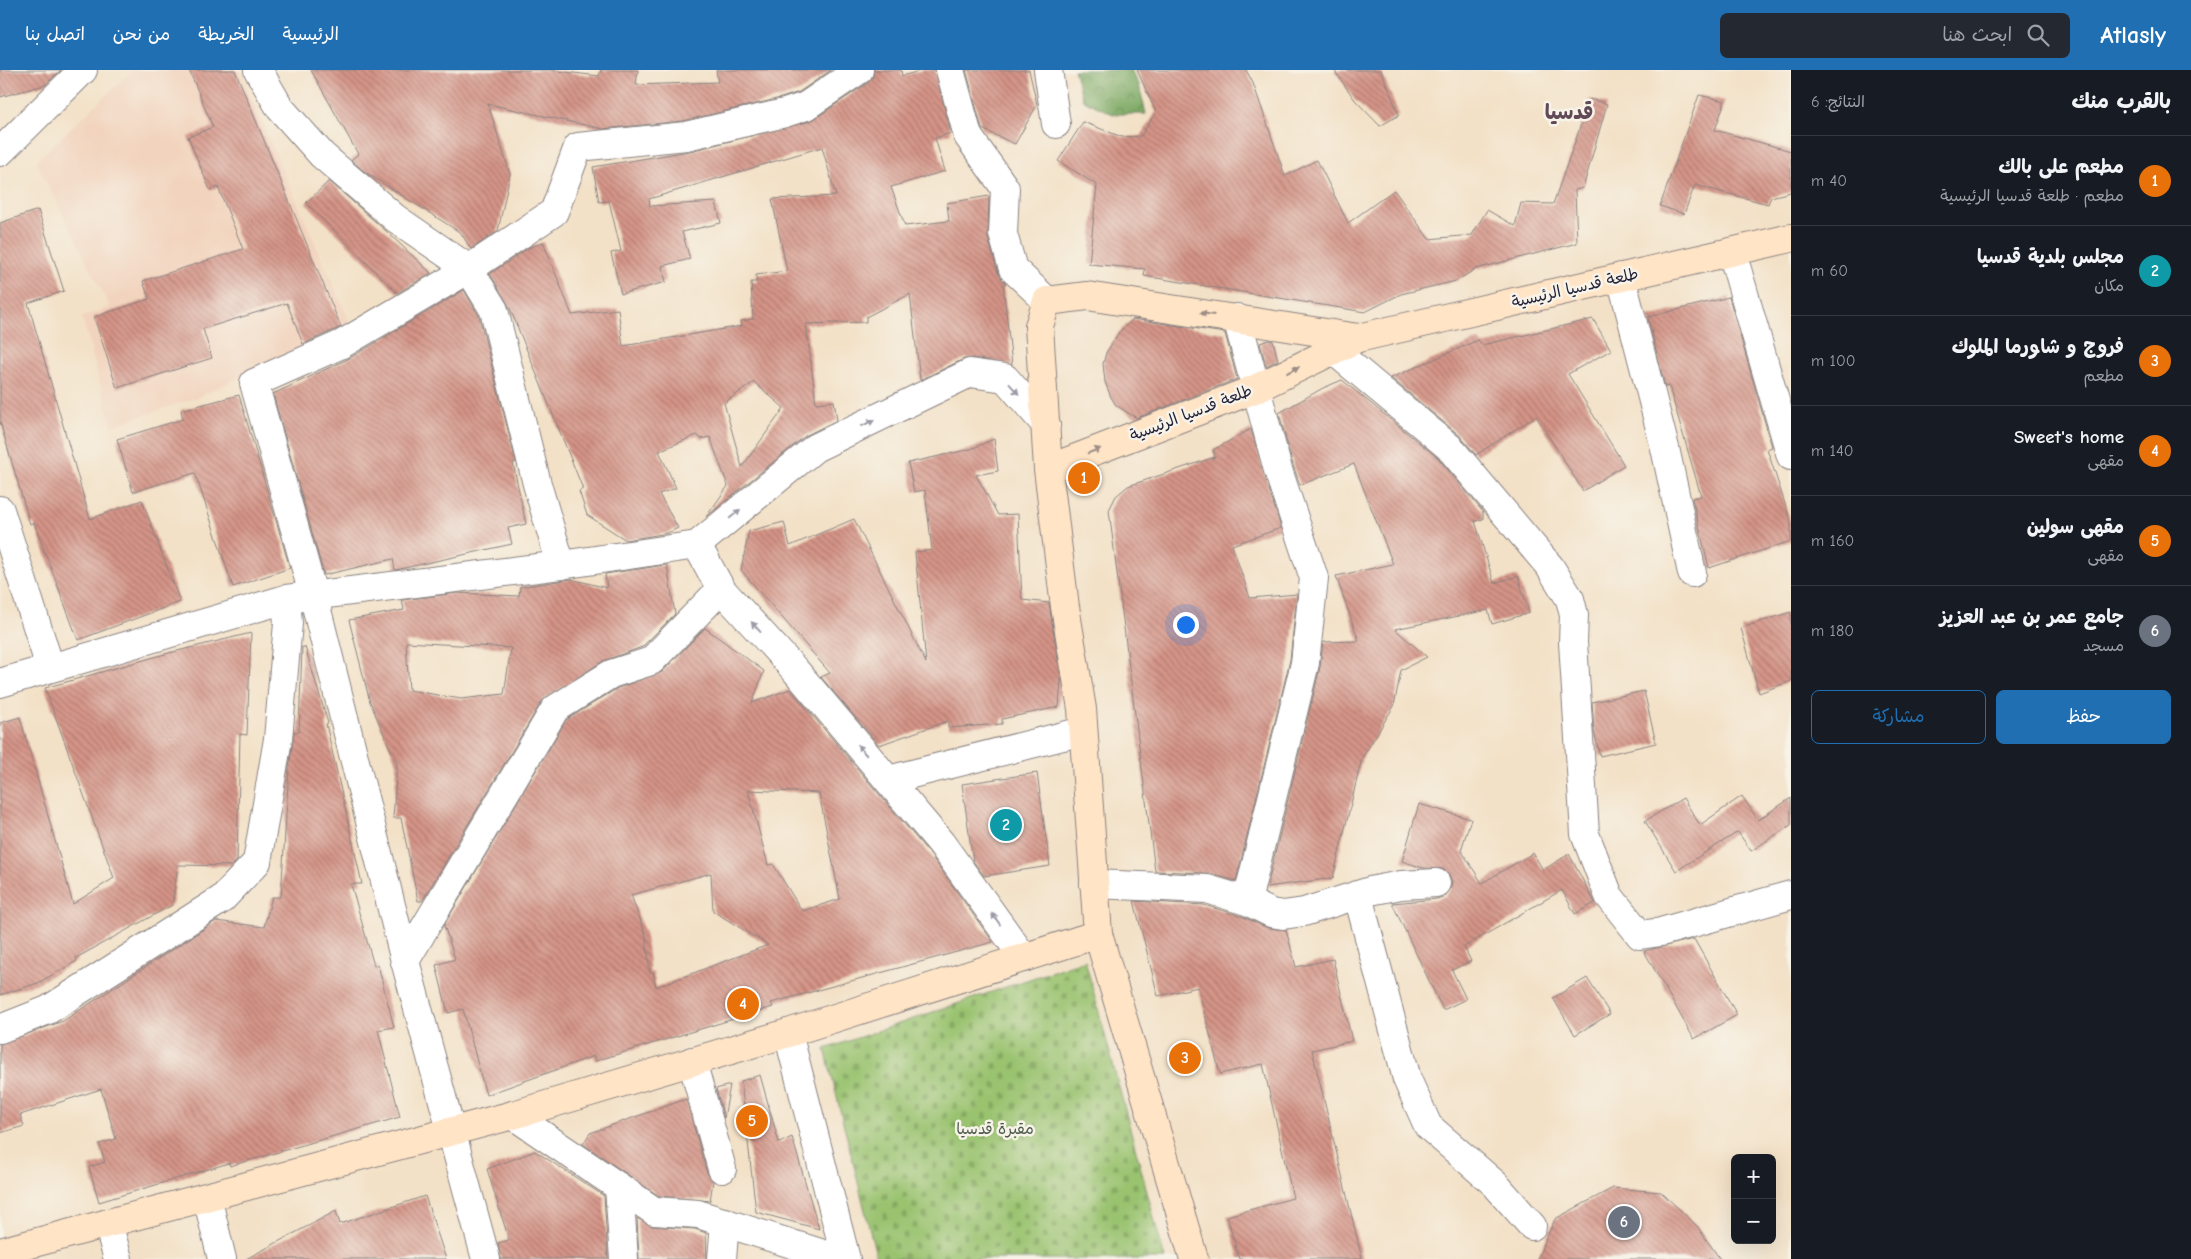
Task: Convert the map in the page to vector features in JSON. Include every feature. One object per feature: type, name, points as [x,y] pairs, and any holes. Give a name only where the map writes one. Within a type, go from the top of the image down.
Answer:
[{"type":"main road","name":"طلعة قدسيا الرئيسية","points":[[1048,469],[1255,389],[1358,338],[1791,238]]},
{"type":"main road","name":"طلعة قدسيا الرئيسية","points":[[1047,301],[1087,296],[1358,338]]},
{"type":"main road","points":[[1047,301],[1039,326],[1048,469],[1065,607],[1082,709],[1098,934],[1194,1259]]},
{"type":"main road","points":[[0,1252],[513,1115],[788,1033],[1098,934]]},
{"type":"street","points":[[0,152],[82,70]]},
{"type":"street","points":[[258,70],[280,108],[322,155],[395,218],[469,269],[494,310],[537,484],[561,565]]},
{"type":"street","points":[[486,1259],[405,961],[314,594],[254,384],[342,344],[469,269],[554,212],[578,147],[686,136],[785,113],[806,106],[859,70]]},
{"type":"street","points":[[950,70],[968,136],[1005,188],[1003,234],[1013,269],[1047,301]]},
{"type":"street","points":[[1048,70],[1056,124]]},
{"type":"street","points":[[1732,252],[1791,456]]},
{"type":"street","points":[[1621,277],[1665,448],[1692,573]]},
{"type":"street","points":[[1237,318],[1278,470],[1314,578],[1305,664],[1247,901]]},
{"type":"street","points":[[1333,350],[1449,447],[1550,567],[1570,600],[1574,615],[1573,642],[1585,834],[1609,896],[1630,924],[1640,935],[1660,932],[1791,895]]},
{"type":"street","points":[[0,683],[286,599],[314,594],[561,565],[697,545],[815,448],[970,373],[1004,378],[1046,425]]},
{"type":"street","points":[[0,510],[50,667]]},
{"type":"street","points":[[697,545],[722,589],[795,670],[941,843],[1024,958]]},
{"type":"street","points":[[405,961],[555,709],[611,674],[652,661],[722,589]]},
{"type":"street","points":[[0,1029],[48,1010],[222,899],[257,862],[278,739],[288,624],[286,599]]},
{"type":"street","points":[[888,780],[1083,731]]},
{"type":"street","points":[[1094,884],[1207,889],[1247,901],[1271,913],[1283,915],[1304,912],[1370,891],[1401,885],[1436,883]]},
{"type":"street","points":[[1358,896],[1407,1079],[1428,1126],[1495,1184],[1532,1226]]},
{"type":"street","points":[[788,1033],[846,1259]]},
{"type":"street","points":[[692,1061],[722,1170]]},
{"type":"street","points":[[513,1115],[654,1212],[698,1214],[839,1259]]},
{"type":"street","points":[[619,1187],[624,1259]]},
{"type":"street","points":[[207,1196],[222,1259]]},
{"type":"street","points":[[722,1259],[725,1222]]},
{"type":"street","points":[[108,1223],[118,1259]]},
{"type":"shaded area","points":[[133,70],[239,70],[351,325],[198,397],[112,426],[82,317],[110,307],[36,161]]},
{"type":"green space","points":[[1074,70],[1131,70],[1139,85],[1146,114],[1113,114],[1083,100]]},
{"type":"green space","name":"مقبرة قدسيا","points":[[1085,960],[1165,1259],[877,1259],[825,1049]]},
{"type":"building","points":[[0,70],[61,70],[45,85],[0,97]]},
{"type":"building","points":[[189,70],[235,70],[341,327],[303,344],[287,303],[203,329],[212,358],[117,388],[94,317],[149,299],[143,281],[243,249],[218,187],[210,190],[188,137],[213,127]]},
{"type":"building","points":[[311,70],[549,70],[599,76],[601,70],[638,70],[636,85],[718,82],[716,70],[831,70],[799,92],[781,98],[683,121],[603,129],[488,104],[510,174],[498,231],[471,249],[461,233],[365,172],[351,160],[358,154]]},
{"type":"building","points":[[874,70],[901,70],[902,76],[923,70],[935,70],[951,133],[935,138],[945,171],[891,187],[905,226],[949,221],[947,203],[989,196],[988,238],[998,273],[1006,284],[1003,284],[1012,365],[972,358],[964,359],[920,380],[910,294],[866,317],[866,322],[806,324],[816,403],[834,401],[837,420],[805,436],[706,517],[728,486],[710,437],[701,439],[697,435],[659,451],[676,488],[659,494],[678,528],[668,533],[626,540],[587,515],[579,491],[583,489],[509,306],[490,274],[528,248],[543,242],[572,315],[618,309],[623,346],[742,326],[741,321],[753,319],[751,282],[757,282],[756,275],[787,271],[772,199],[836,196],[822,147],[649,199],[650,206],[716,202],[721,223],[682,232],[690,259],[662,266],[666,282],[621,294],[611,253],[621,251],[609,201],[599,202],[593,167],[690,151],[811,121],[868,83],[873,77]],"holes":[[[754,382],[784,408],[742,467],[724,403]]]},
{"type":"building","points":[[966,70],[1029,70],[1037,105],[1015,144],[982,129]]},
{"type":"building","points":[[1137,70],[1246,70],[1253,83],[1285,176],[1317,160],[1348,223],[1394,190],[1429,239],[1472,235],[1487,210],[1515,226],[1521,203],[1553,204],[1590,99],[1607,104],[1583,188],[1575,190],[1577,243],[1476,269],[1456,281],[1401,294],[1365,312],[1144,276],[1145,269],[1089,264],[1097,185],[1058,161],[1083,122],[1122,137],[1141,136],[1156,112]]},
{"type":"building","points":[[1334,70],[1381,70],[1399,115],[1380,126],[1355,100]]},
{"type":"building","points":[[1699,95],[1725,101],[1715,130],[1791,151],[1791,192],[1771,197],[1768,204],[1695,185],[1684,214],[1660,206]]},
{"type":"building","points":[[329,181],[431,273],[397,293],[306,203]]},
{"type":"building","points":[[38,210],[64,291],[28,303],[90,519],[142,500],[180,602],[78,640],[34,523],[30,524],[0,422],[0,223]]},
{"type":"building","points":[[464,290],[479,316],[516,462],[513,463],[526,524],[508,528],[512,544],[395,570],[393,559],[324,575],[273,394],[350,358]]},
{"type":"building","points":[[1729,297],[1772,447],[1767,449],[1791,522],[1791,541],[1709,568],[1692,498],[1701,496],[1669,386],[1665,387],[1648,317]]},
{"type":"building","points":[[1133,319],[1225,333],[1237,379],[1137,418],[1128,413],[1116,405],[1111,397],[1105,382],[1103,364],[1106,353],[1119,332]]},
{"type":"building","points":[[1593,319],[1611,350],[1568,374],[1624,465],[1583,491],[1536,416],[1476,455],[1459,435],[1391,378],[1478,340],[1482,345]]},
{"type":"building","points":[[1269,340],[1273,341],[1278,360],[1266,366],[1260,343]]},
{"type":"building","points":[[1342,380],[1438,458],[1483,512],[1483,519],[1475,521],[1494,583],[1518,576],[1529,613],[1492,624],[1488,610],[1395,629],[1427,657],[1401,670],[1394,706],[1362,758],[1333,878],[1267,887],[1320,667],[1323,642],[1359,641],[1336,576],[1393,564],[1354,464],[1300,485],[1293,465],[1279,413],[1323,388]]},
{"type":"building","points":[[239,395],[290,568],[233,587],[195,473],[133,492],[117,439],[183,419],[181,410]]},
{"type":"building","points":[[1251,429],[1281,528],[1232,545],[1250,598],[1297,594],[1290,660],[1236,881],[1208,873],[1155,871],[1109,510],[1116,496],[1128,486],[1215,457],[1213,450]]},
{"type":"building","points":[[994,439],[998,471],[976,475],[998,515],[1018,514],[1022,600],[1049,603],[1061,679],[1059,707],[1002,719],[1002,724],[948,728],[948,721],[879,745],[821,677],[830,673],[741,570],[749,531],[784,522],[790,546],[854,519],[926,663],[915,552],[932,550],[925,490],[914,492],[908,463],[971,449]]},
{"type":"building","points":[[667,565],[675,614],[642,647],[603,661],[542,701],[422,901],[418,901],[401,818],[393,818],[397,764],[370,702],[349,620],[404,610],[402,600],[458,593],[519,596],[520,587],[571,579],[607,588],[605,574]],"holes":[[[406,642],[511,648],[504,694],[461,699],[409,690]]]},
{"type":"building","points":[[1791,612],[1791,681],[1759,693],[1741,628]]},
{"type":"building","points":[[705,628],[764,671],[752,703],[790,689],[929,853],[993,942],[771,1003],[773,1007],[595,1061],[594,1056],[486,1095],[463,1009],[448,1013],[436,965],[455,959],[444,925],[566,720],[618,688],[662,672]],"holes":[[[748,790],[819,793],[840,899],[802,911],[773,864],[768,865]],[[711,873],[713,911],[768,945],[656,987],[653,972],[650,973],[646,936],[631,895]]]},
{"type":"building","points":[[251,633],[247,735],[240,734],[237,861],[232,866],[178,865],[172,905],[76,958],[77,961],[38,983],[0,995],[0,723],[20,717],[73,904],[114,878],[45,688],[165,654]]},
{"type":"building","points":[[302,647],[305,647],[328,723],[326,724],[362,884],[351,884],[374,966],[378,965],[394,1027],[378,1030],[400,1117],[230,1166],[229,1163],[99,1202],[89,1167],[105,1162],[99,1144],[116,1139],[101,1089],[20,1115],[24,1126],[0,1133],[0,1044],[63,1021],[216,921],[264,927],[272,897],[281,897],[289,768],[294,732],[299,732]]},
{"type":"building","points":[[1644,691],[1656,743],[1600,756],[1594,731],[1592,702]]},
{"type":"building","points":[[1037,773],[1050,866],[984,876],[973,861],[962,784]]},
{"type":"building","points":[[1742,796],[1758,820],[1791,798],[1791,825],[1751,851],[1738,832],[1676,871],[1645,821],[1683,798],[1700,825]]},
{"type":"building","points":[[1419,804],[1471,819],[1461,850],[1482,883],[1533,853],[1543,870],[1569,854],[1595,903],[1575,914],[1562,890],[1464,947],[1471,961],[1452,970],[1466,999],[1443,1010],[1392,903],[1437,899],[1445,896],[1450,890],[1452,882],[1449,874],[1443,869],[1423,868],[1402,861]]},
{"type":"building","points":[[1134,901],[1204,905],[1241,916],[1268,928],[1286,930],[1296,967],[1333,959],[1352,1041],[1312,1050],[1362,1259],[1239,1259],[1227,1216],[1293,1198],[1263,1064],[1220,1074],[1198,987],[1158,996]]},
{"type":"building","points":[[1694,939],[1737,1015],[1694,1039],[1644,951]]},
{"type":"building","points":[[1587,978],[1610,1014],[1575,1035],[1553,998]]},
{"type":"building","points":[[760,1075],[779,1143],[792,1137],[819,1229],[756,1212],[741,1081]]},
{"type":"building","points":[[730,1085],[724,1118],[716,1089]]},
{"type":"building","points":[[686,1099],[707,1173],[713,1181],[710,1201],[659,1196],[583,1144],[590,1133]]},
{"type":"building","points":[[535,1151],[604,1196],[608,1259],[501,1259],[498,1243],[509,1240],[487,1169]]},
{"type":"building","points":[[1613,1188],[1661,1192],[1697,1226],[1720,1259],[1537,1259],[1555,1219]]},
{"type":"building","points":[[425,1196],[446,1259],[246,1259],[336,1211],[340,1224]]},
{"type":"building","points":[[637,1218],[652,1226],[695,1229],[706,1233],[707,1259],[639,1259]]},
{"type":"place","name":"مطعم على بالك","points":[[1084,478]]},
{"type":"place","name":"مجلس بلدية قدسيا","points":[[1006,825]]},
{"type":"place","name":"Sweet's home","points":[[743,1004]]},
{"type":"place","name":"فروج و شاورما الملوك","points":[[1185,1058]]},
{"type":"place","name":"مقهى سولين","points":[[752,1121]]},
{"type":"place","name":"جامع عمر بن عبد العزيز","points":[[1624,1222]]},
{"type":"district","name":"قدسيا","points":[[1569,112]]}]
